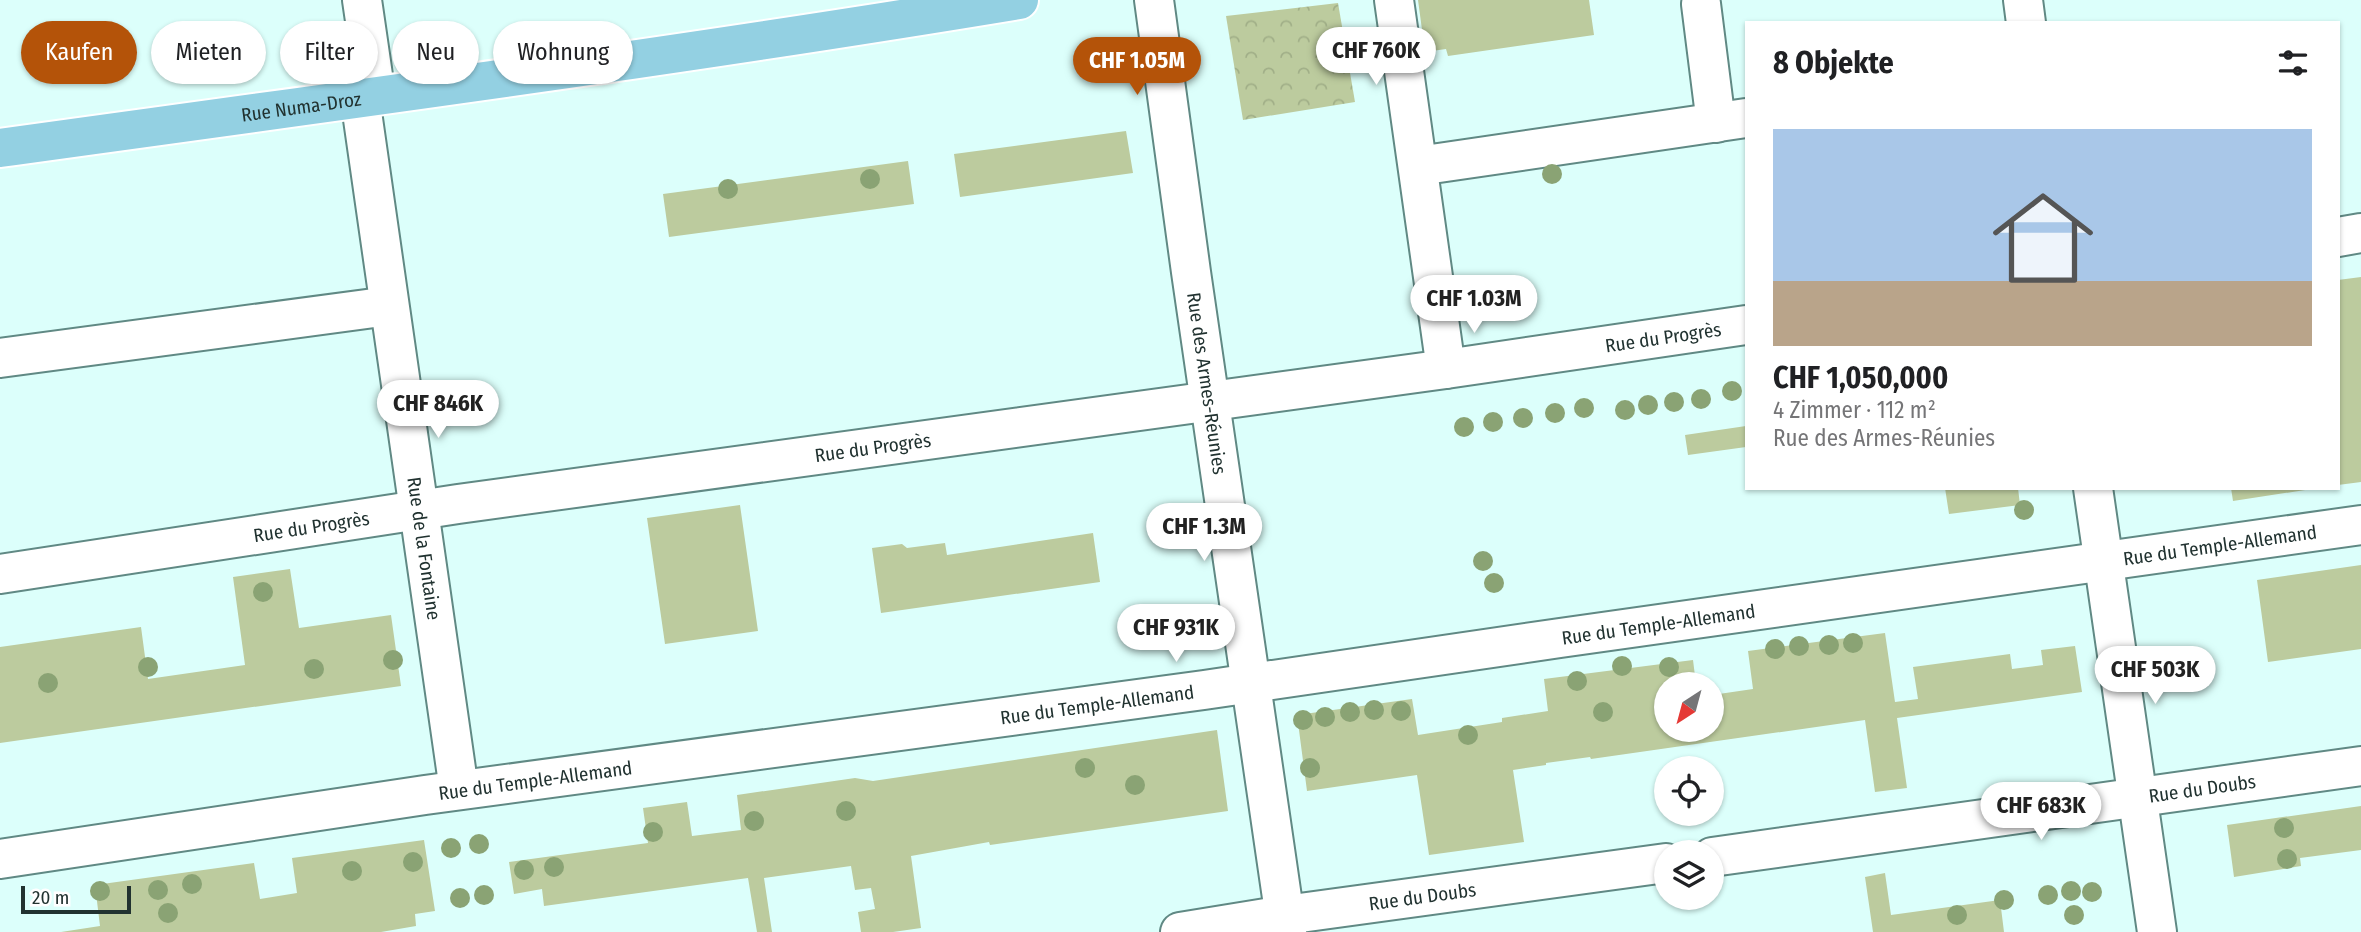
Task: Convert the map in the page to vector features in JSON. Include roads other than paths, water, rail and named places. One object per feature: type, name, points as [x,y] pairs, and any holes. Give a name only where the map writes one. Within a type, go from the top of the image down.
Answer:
[{"type":"main road","name":"Rue Numa-Droz","points":[[0,148],[900,20],[1019,0]]},
{"type":"street","name":"Rue de la Fontaine","points":[[362,0],[368,97],[389,306],[459,790]]},
{"type":"street","name":"Rue des Armes-Réunies","points":[[1154,0],[1286,923]]},
{"type":"street","points":[[1394,0],[1446,369]]},
{"type":"street","points":[[2023,0],[2026,21]]},
{"type":"street","points":[[1418,166],[1731,121],[1701,4]]},
{"type":"street","points":[[2340,237],[2361,233]]},
{"type":"street","points":[[0,358],[389,306]]},
{"type":"street","name":"Rue du Progrès","points":[[0,574],[418,510],[1446,369],[1745,325]]},
{"type":"street","points":[[2093,490],[2157,932]]},
{"type":"street","name":"Rue du Temple-Allemand","points":[[0,859],[459,790],[1252,683],[2361,525]]},
{"type":"street","name":"Rue du Doubs","points":[[1724,855],[2361,766]]},
{"type":"street","name":"Rue du Doubs","points":[[1180,932],[1286,923],[1654,865]]}]
